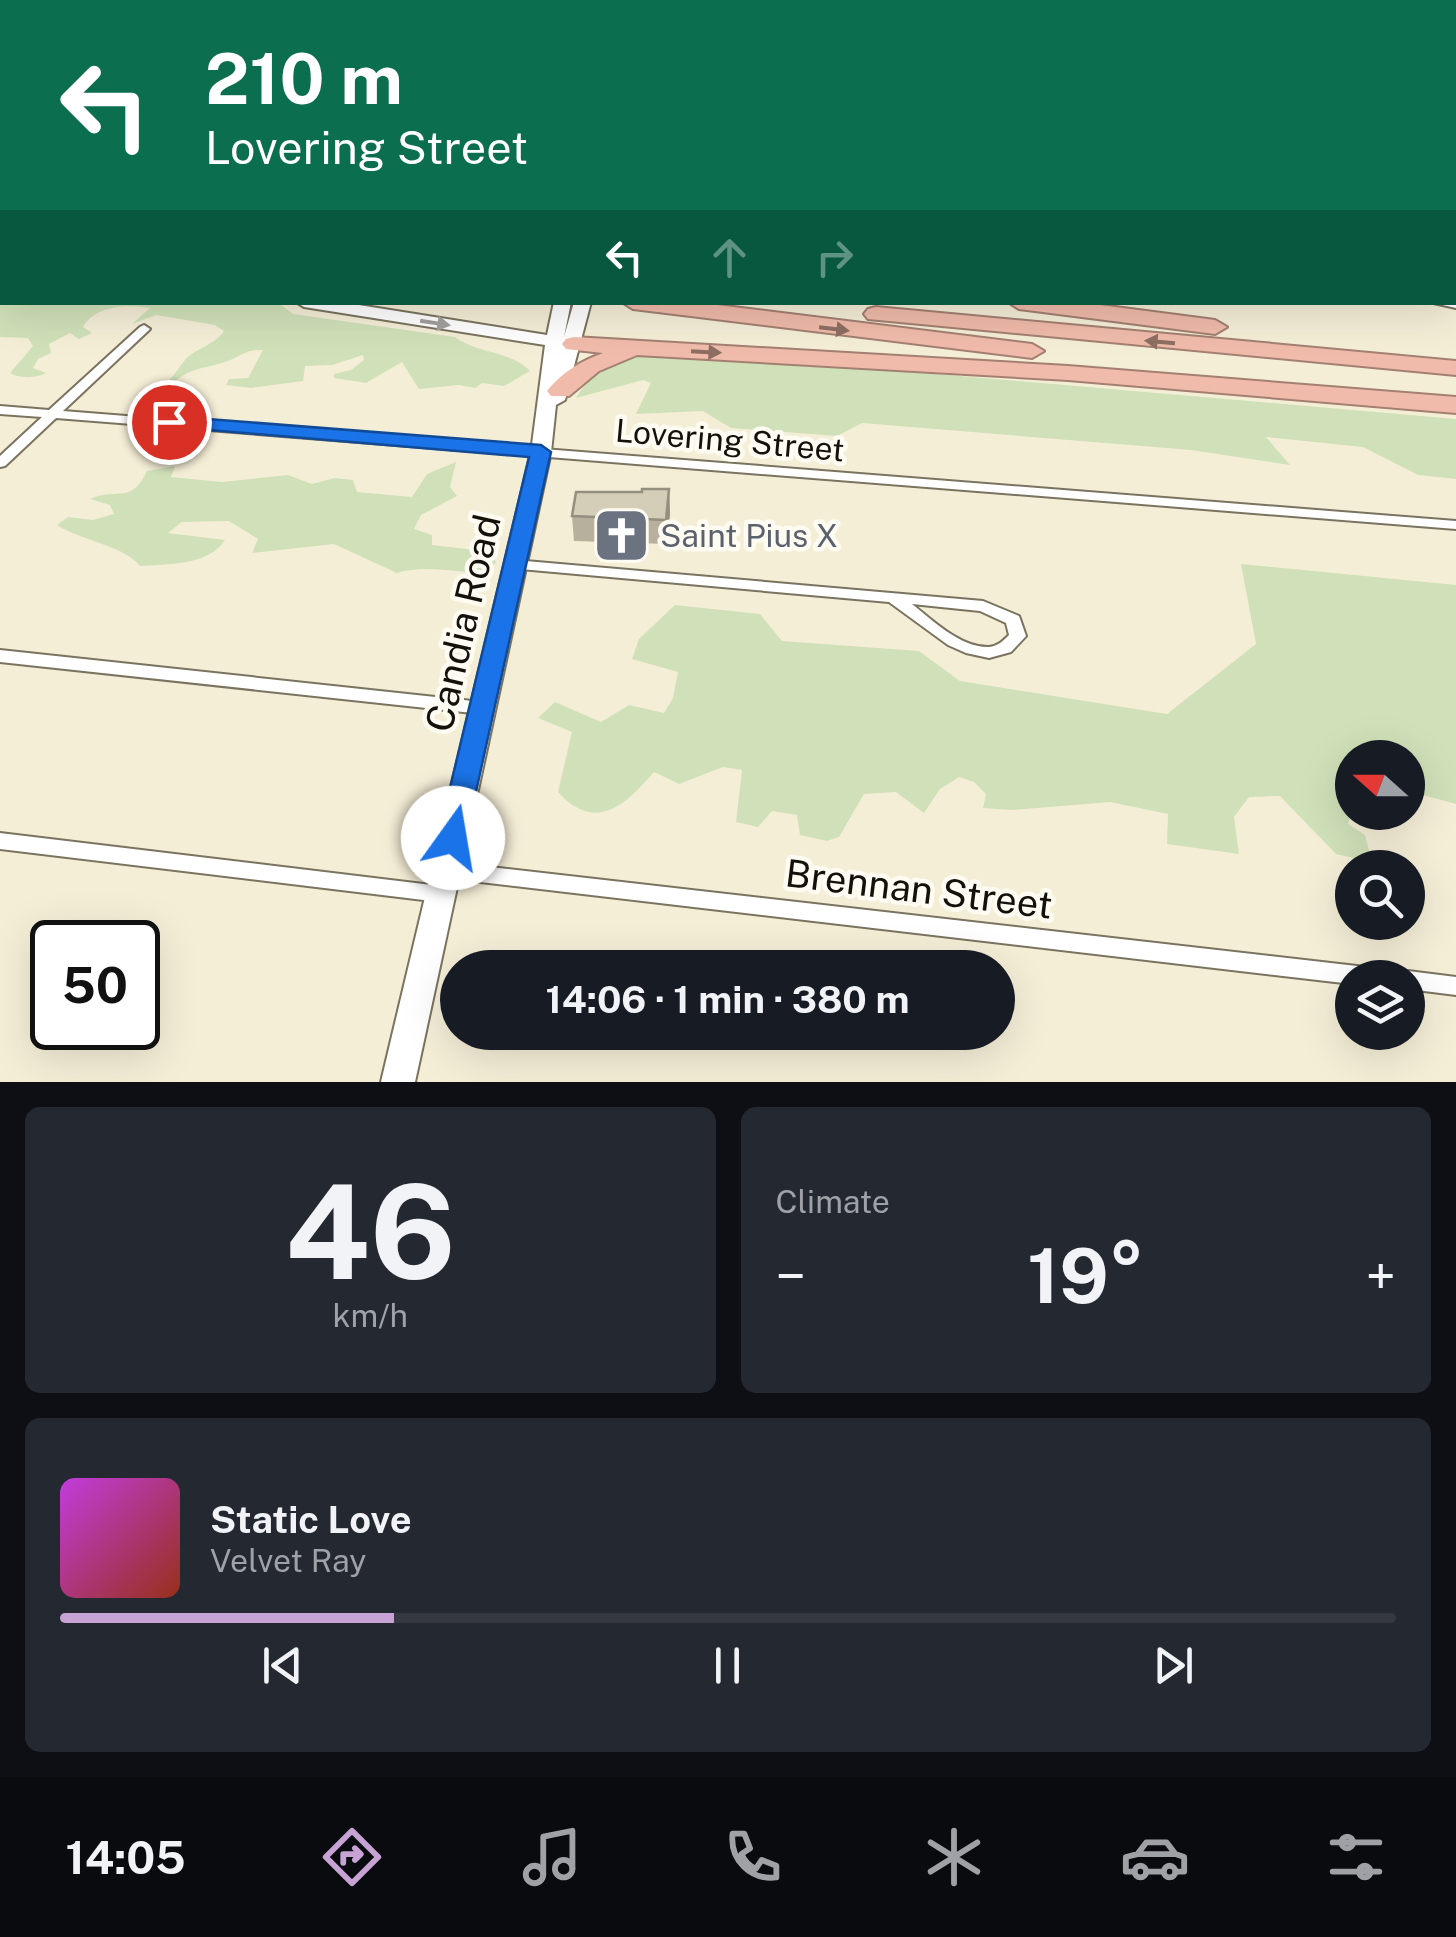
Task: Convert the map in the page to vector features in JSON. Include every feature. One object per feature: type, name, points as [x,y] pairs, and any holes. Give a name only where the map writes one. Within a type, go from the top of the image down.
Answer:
[{"type":"highway","points":[[657,305],[928,341],[1456,391]]},
{"type":"highway","points":[[809,305],[949,322],[1456,368]]},
{"type":"highway","points":[[1043,305],[1456,354]]},
{"type":"highway","points":[[564,343],[1068,373],[1456,405]]},
{"type":"highway","points":[[554,402],[598,362],[650,349]]},
{"type":"main road","points":[[323,305],[564,343]]},
{"type":"main road","name":"Candia Road","points":[[398,1082],[554,402],[564,343],[563,305]]},
{"type":"main road","name":"Candia Road","points":[[564,343],[581,305]]},
{"type":"street","points":[[0,463],[144,329]]},
{"type":"street","name":"Lovering Street","points":[[0,410],[1456,525]]},
{"type":"street","points":[[514,565],[892,598],[994,608],[1013,620],[1018,636],[1013,644],[993,652],[967,649],[892,598]]},
{"type":"street","points":[[0,656],[482,708]]},
{"type":"street","name":"Brennan Street","points":[[0,841],[1335,973]]},
{"type":"street","points":[[1425,982],[1456,986]]},
{"type":"green space","points":[[0,305],[281,305],[293,314],[455,337],[513,359],[530,371],[504,386],[482,383],[475,388],[459,385],[419,389],[402,362],[366,383],[334,378],[334,374],[351,370],[364,360],[363,355],[332,365],[305,366],[303,381],[251,388],[226,385],[229,379],[248,378],[263,350],[257,350],[190,372],[171,385],[164,385],[189,356],[224,331],[215,325],[156,315],[132,324],[150,308],[132,306],[95,314],[83,327],[92,333],[79,339],[70,333],[49,344],[51,353],[38,359],[33,368],[46,373],[33,377],[10,373],[33,346],[28,338],[0,337]]},
{"type":"green space","points":[[656,355],[845,366],[1456,419],[1456,479],[1418,475],[1363,447],[1266,437],[1290,465],[1191,450],[862,423],[837,436],[731,428],[703,411],[636,414],[651,383],[643,380],[576,398],[591,378],[610,365]]},
{"type":"green space","points":[[456,462],[450,487],[457,496],[421,515],[414,529],[432,535],[432,545],[492,552],[496,562],[488,573],[430,569],[397,573],[334,544],[252,553],[258,539],[229,521],[182,522],[168,533],[225,540],[208,555],[186,562],[140,566],[114,548],[57,525],[68,517],[93,520],[114,514],[110,505],[90,499],[129,492],[147,471],[175,466],[171,477],[222,482],[288,475],[312,484],[335,478],[353,480],[357,492],[412,497],[427,474]]},
{"type":"green space","points":[[1241,564],[1456,585],[1456,804],[1425,796],[1425,740],[1335,740],[1335,830],[1357,830],[1365,835],[1369,850],[1335,853],[1280,796],[1249,797],[1234,817],[1239,854],[1167,844],[1168,814],[1110,802],[1012,810],[983,808],[986,794],[974,782],[959,777],[940,789],[924,813],[896,792],[864,794],[839,837],[827,841],[800,835],[797,815],[772,811],[758,827],[736,822],[742,770],[723,767],[679,784],[654,772],[621,804],[597,813],[585,811],[558,792],[572,732],[538,718],[555,702],[601,722],[629,705],[664,713],[673,698],[678,672],[632,659],[639,639],[675,605],[760,614],[782,641],[919,651],[960,681],[1167,714],[1256,644]]},
{"type":"building","points":[[669,489],[666,520],[572,516],[576,492]]},
{"type":"place","name":"Saint Pius X","points":[[621,535]]},
{"type":"route","points":[[169,422],[541,452],[453,838]]}]
